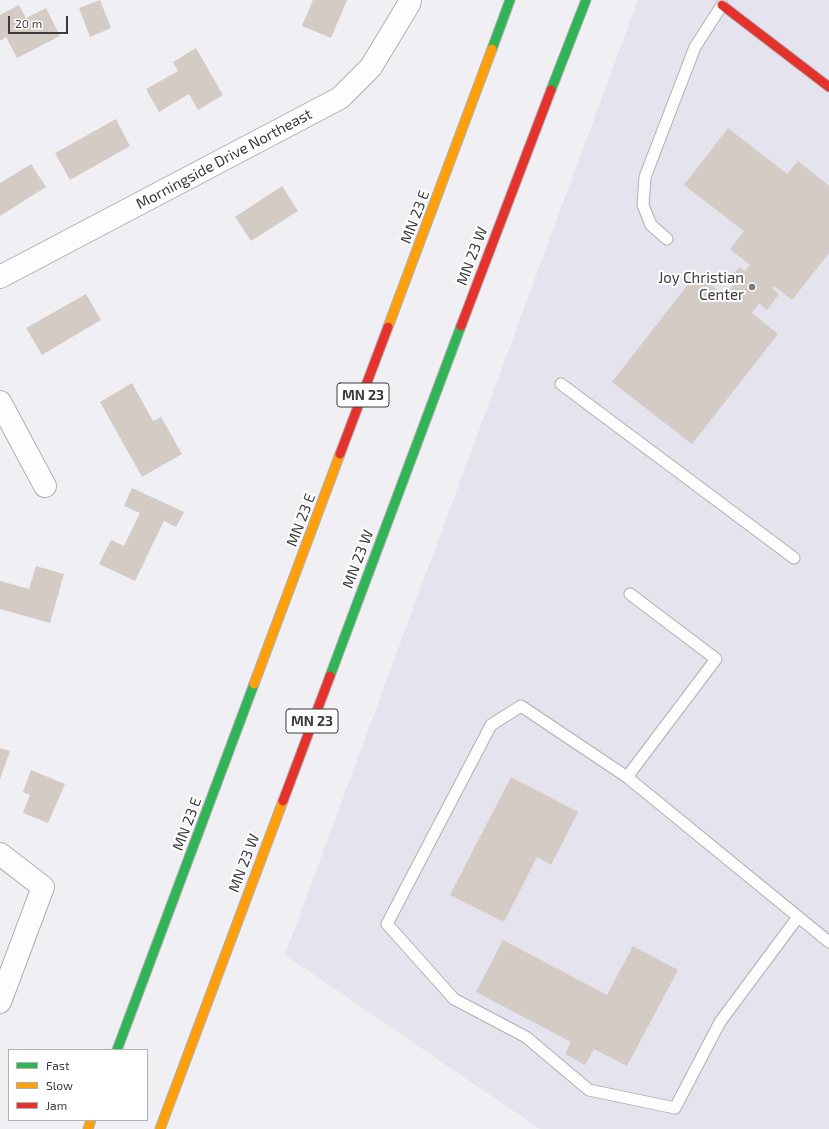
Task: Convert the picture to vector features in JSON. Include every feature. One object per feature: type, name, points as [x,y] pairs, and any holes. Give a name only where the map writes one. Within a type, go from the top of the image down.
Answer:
[{"type":"main road","name":"MN 23 E","points":[[117,1049],[510,0]]},
{"type":"main road","name":"MN 23 W","points":[[160,1129],[465,314],[586,0]]},
{"type":"main road","points":[[722,5],[829,87]]},
{"type":"street","name":"Morningside Drive Northeast","points":[[0,277],[340,98],[371,68],[410,0]]},
{"type":"street","points":[[0,402],[45,486]]},
{"type":"street","points":[[0,854],[43,887],[0,1002]]},
{"type":"lane","points":[[667,239],[651,225],[643,205],[644,177],[695,47],[722,5]]},
{"type":"lane","points":[[561,384],[794,558]]},
{"type":"lane","points":[[627,777],[716,659],[630,594]]},
{"type":"lane","points":[[798,917],[720,1022],[675,1108],[589,1090],[526,1038],[454,999],[387,924],[491,725],[521,706],[627,777],[829,942]]},
{"type":"shaded area","points":[[638,0],[829,0],[829,1129],[540,1129],[285,955]]},
{"type":"building","points":[[100,0],[111,28],[90,37],[79,8]]},
{"type":"building","points":[[313,0],[347,0],[331,38],[302,26]]},
{"type":"building","points":[[19,5],[26,18],[46,8],[60,36],[17,58],[6,37],[0,41],[0,15]]},
{"type":"building","points":[[196,48],[223,95],[198,110],[189,94],[159,112],[146,89],[178,71],[173,62]]},
{"type":"building","points":[[116,119],[130,146],[70,180],[55,153]]},
{"type":"building","name":"Joy Christian Center","points":[[728,128],[787,174],[798,161],[829,186],[829,253],[792,300],[774,286],[772,288],[779,294],[767,310],[759,303],[752,313],[778,334],[692,444],[612,382],[696,274],[725,296],[736,281],[731,277],[739,267],[745,271],[750,265],[730,249],[744,231],[684,185]]},
{"type":"building","points":[[31,164],[46,187],[0,216],[0,183]]},
{"type":"building","points":[[282,186],[298,211],[251,241],[235,217]]},
{"type":"building","points":[[86,294],[101,320],[42,355],[26,328]]},
{"type":"building","points":[[132,383],[153,421],[161,417],[182,454],[142,477],[100,402]]},
{"type":"building","points":[[132,488],[184,512],[176,527],[164,521],[135,581],[99,564],[111,540],[124,546],[140,513],[124,506]]},
{"type":"building","points":[[36,566],[64,574],[50,623],[0,609],[0,581],[29,589]]},
{"type":"building","points":[[0,748],[10,751],[0,779]]},
{"type":"building","points":[[31,770],[65,784],[48,823],[23,813],[30,795],[23,792]]},
{"type":"building","points":[[511,777],[578,812],[551,865],[537,857],[504,922],[450,895]]},
{"type":"building","points":[[503,940],[607,995],[633,946],[678,970],[627,1066],[594,1049],[585,1065],[565,1054],[571,1042],[476,992]]},
{"type":"traffic: fast","points":[[492,49],[510,0]]},
{"type":"traffic: fast","points":[[551,90],[586,0]]},
{"type":"traffic: fast","points":[[330,676],[461,326]]},
{"type":"traffic: fast","points":[[117,1049],[254,684]]},
{"type":"traffic: slow","points":[[388,327],[492,49]]},
{"type":"traffic: slow","points":[[254,684],[340,454]]},
{"type":"traffic: slow","points":[[160,1129],[283,801]]},
{"type":"traffic: slow","points":[[88,1129],[91,1121]]},
{"type":"traffic: jam","points":[[722,5],[829,87]]},
{"type":"traffic: jam","points":[[461,326],[551,90]]},
{"type":"traffic: jam","points":[[340,454],[388,327]]},
{"type":"traffic: jam","points":[[283,801],[330,676]]},
{"type":"place","name":"Joy Christian Center","points":[[752,287]]}]
